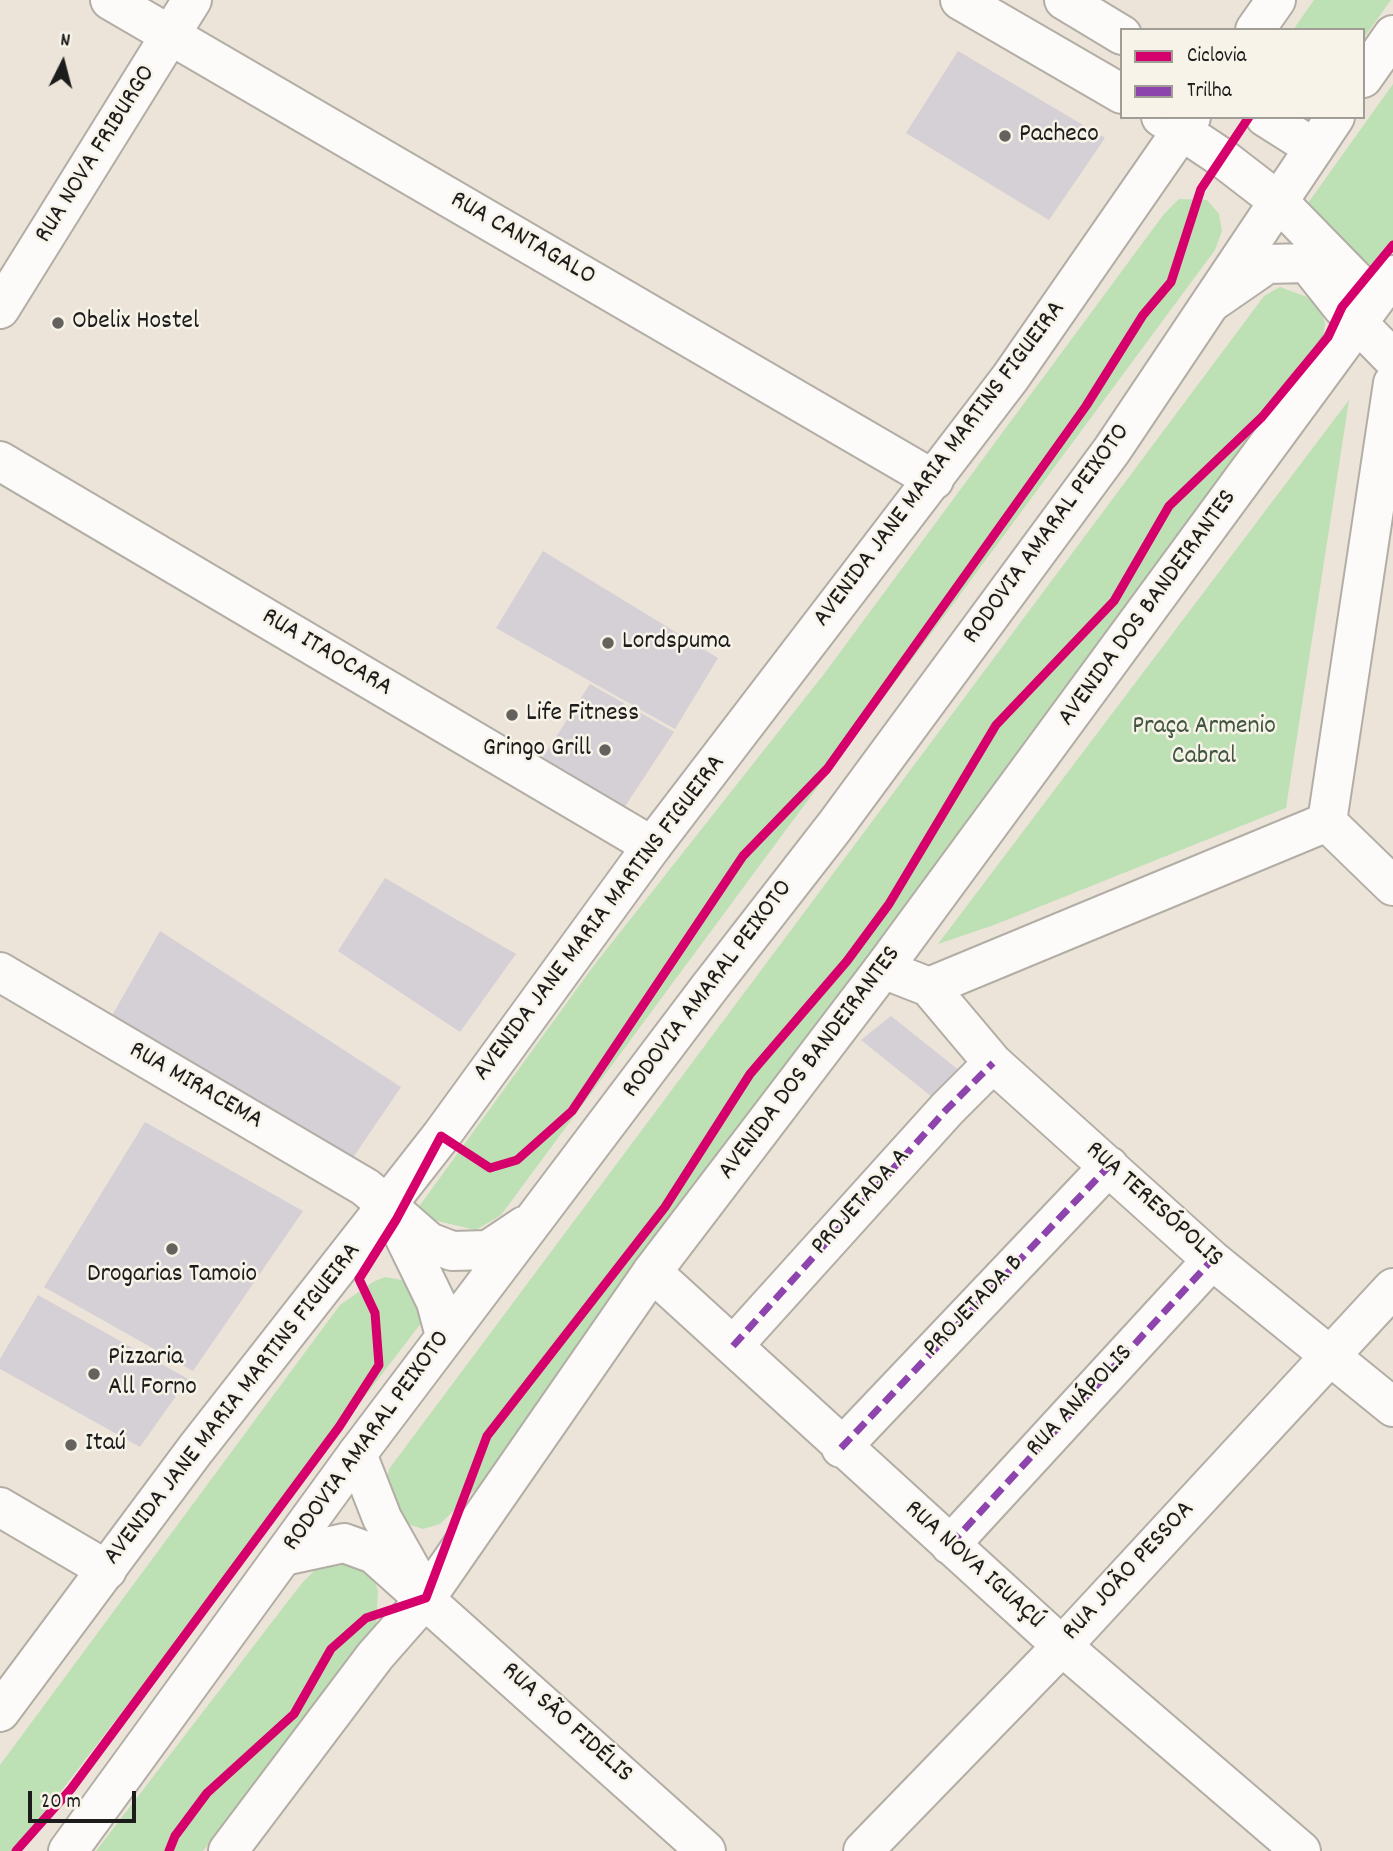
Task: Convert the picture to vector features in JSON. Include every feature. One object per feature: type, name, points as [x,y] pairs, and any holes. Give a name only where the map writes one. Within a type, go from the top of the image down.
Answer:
[{"type":"main road","name":"RUA CANTAGALO","points":[[110,0],[934,480]]},
{"type":"main road","name":"RUA NOVA FRIBURGO","points":[[0,309],[173,36],[192,0]]},
{"type":"main road","points":[[960,0],[1120,93]]},
{"type":"main road","points":[[1063,0],[1120,33]]},
{"type":"main road","points":[[1256,28],[1276,0]]},
{"type":"main road","points":[[1365,75],[1393,35]]},
{"type":"main road","points":[[1268,119],[1314,148]]},
{"type":"main road","name":"RODOVIA AMARAL PEIXOTO","points":[[68,1851],[357,1454],[709,988],[844,815],[1112,450],[1334,119]]},
{"type":"main road","points":[[1178,121],[1278,201],[1360,285],[1359,322]]},
{"type":"main road","name":"AVENIDA JANE MARIA MARTINS FIGUEIRA","points":[[0,1712],[195,1450],[388,1206],[652,846],[1010,378],[1178,121]]},
{"type":"main road","points":[[1209,304],[1267,264],[1307,263],[1342,307],[1393,359]]},
{"type":"main road","name":"AVENIDA DOS BANDEIRANTES","points":[[228,1851],[374,1656],[426,1598],[652,1272],[883,969],[1393,275]]},
{"type":"main road","points":[[1327,822],[1393,383]]},
{"type":"main road","name":"RUA ITAOCARA","points":[[0,461],[652,846]]},
{"type":"main road","points":[[883,969],[929,987],[1327,822]]},
{"type":"main road","points":[[1327,822],[1393,886]]},
{"type":"main road","name":"RUA MIRACEMA","points":[[0,972],[365,1187],[429,1242],[452,1251],[488,1250],[537,1217]]},
{"type":"main road","name":"RUA TERESÓPOLIS","points":[[929,987],[993,1063],[1212,1260],[1393,1407]]},
{"type":"main road","name":"PROJETADA A","points":[[733,1346],[947,1109],[993,1063]]},
{"type":"main road","name":"PROJETADA B","points":[[841,1448],[1109,1166]]},
{"type":"main road","points":[[388,1206],[436,1302],[445,1336]]},
{"type":"main road","name":"RUA ANÁPOLIS","points":[[950,1545],[1212,1260]]},
{"type":"main road","name":"RUA NOVA IGUAÇÚ","points":[[652,1272],[841,1448],[1062,1646],[1301,1851]]},
{"type":"main road","name":"RUA JOÃO PESSOA","points":[[863,1851],[1062,1646],[1393,1288]]},
{"type":"main road","name":"RUA SÃO FIDÉLIS","points":[[357,1454],[382,1518],[426,1598]]},
{"type":"main road","points":[[0,1507],[107,1570]]},
{"type":"main road","name":"RUA SÃO FIDÉLIS","points":[[284,1556],[344,1544],[374,1554],[706,1851]]},
{"type":"green space","points":[[1314,0],[1391,0],[1365,36],[1365,28],[1294,28]]},
{"type":"green space","points":[[1393,84],[1393,242],[1372,271],[1303,210]]},
{"type":"green space","points":[[1179,199],[1207,200],[1219,214],[1222,231],[1215,250],[501,1215],[476,1230],[429,1219],[418,1208],[595,964],[824,674],[1164,214]]},
{"type":"green space","points":[[1280,287],[1307,297],[1321,309],[1325,324],[1322,343],[486,1479],[440,1524],[423,1529],[405,1523],[384,1492],[389,1469],[1264,296]]},
{"type":"green space","name":"Praça Armenio Cabral","points":[[1349,400],[1286,808],[994,925],[938,944]]},
{"type":"green space","points":[[385,1277],[402,1280],[414,1288],[422,1322],[15,1851],[0,1851],[0,1765],[340,1305]]},
{"type":"green space","points":[[333,1563],[357,1565],[373,1578],[378,1590],[376,1629],[203,1851],[96,1851],[302,1583],[316,1569]]},
{"type":"building","name":"Pacheco","points":[[958,51],[1105,138],[1049,220],[906,133]]},
{"type":"building","name":"Lordspuma","points":[[543,551],[718,658],[675,729],[496,628]]},
{"type":"building","name":"Gringo Grill","points":[[590,684],[674,732],[618,817],[536,768]]},
{"type":"building","points":[[385,878],[516,954],[460,1032],[338,951]]},
{"type":"building","points":[[160,931],[401,1087],[348,1165],[109,1021]]},
{"type":"building","points":[[891,1016],[965,1075],[947,1109],[861,1040]]},
{"type":"building","name":"Drogarias Tamoio","points":[[145,1122],[303,1211],[193,1371],[44,1287]]},
{"type":"building","name":"Pizzaria All Forno","points":[[38,1295],[188,1379],[140,1447],[0,1369],[0,1359]]},
{"type":"marked path","points":[[733,1346],[947,1109],[993,1063]]},
{"type":"marked path","points":[[841,1448],[1109,1166]]},
{"type":"marked path","points":[[950,1545],[1212,1260]]},
{"type":"cycle path","points":[[16,1851],[71,1789],[339,1427],[379,1365],[375,1313],[359,1279],[396,1220],[441,1136],[490,1168],[517,1160],[572,1111],[743,856],[827,769],[1086,406],[1143,315],[1171,282],[1201,189],[1248,119]]},
{"type":"cycle path","points":[[169,1851],[175,1836],[207,1793],[294,1714],[331,1649],[366,1618],[426,1598],[487,1436],[665,1207],[750,1074],[847,961],[889,904],[996,725],[1114,601],[1169,506],[1262,417],[1328,337],[1342,307],[1393,245]]},
{"type":"place","name":"Pacheco","points":[[1005,136]]},
{"type":"place","name":"Obelix Hostel","points":[[58,323]]},
{"type":"place","name":"Lordspuma","points":[[608,643]]},
{"type":"place","name":"Life Fitness","points":[[512,715]]},
{"type":"place","name":"Gringo Grill","points":[[605,750]]},
{"type":"place","name":"Drogarias Tamoio","points":[[172,1249]]},
{"type":"place","name":"Pizzaria All Forno","points":[[94,1374]]},
{"type":"place","name":"Itaú","points":[[71,1445]]}]
